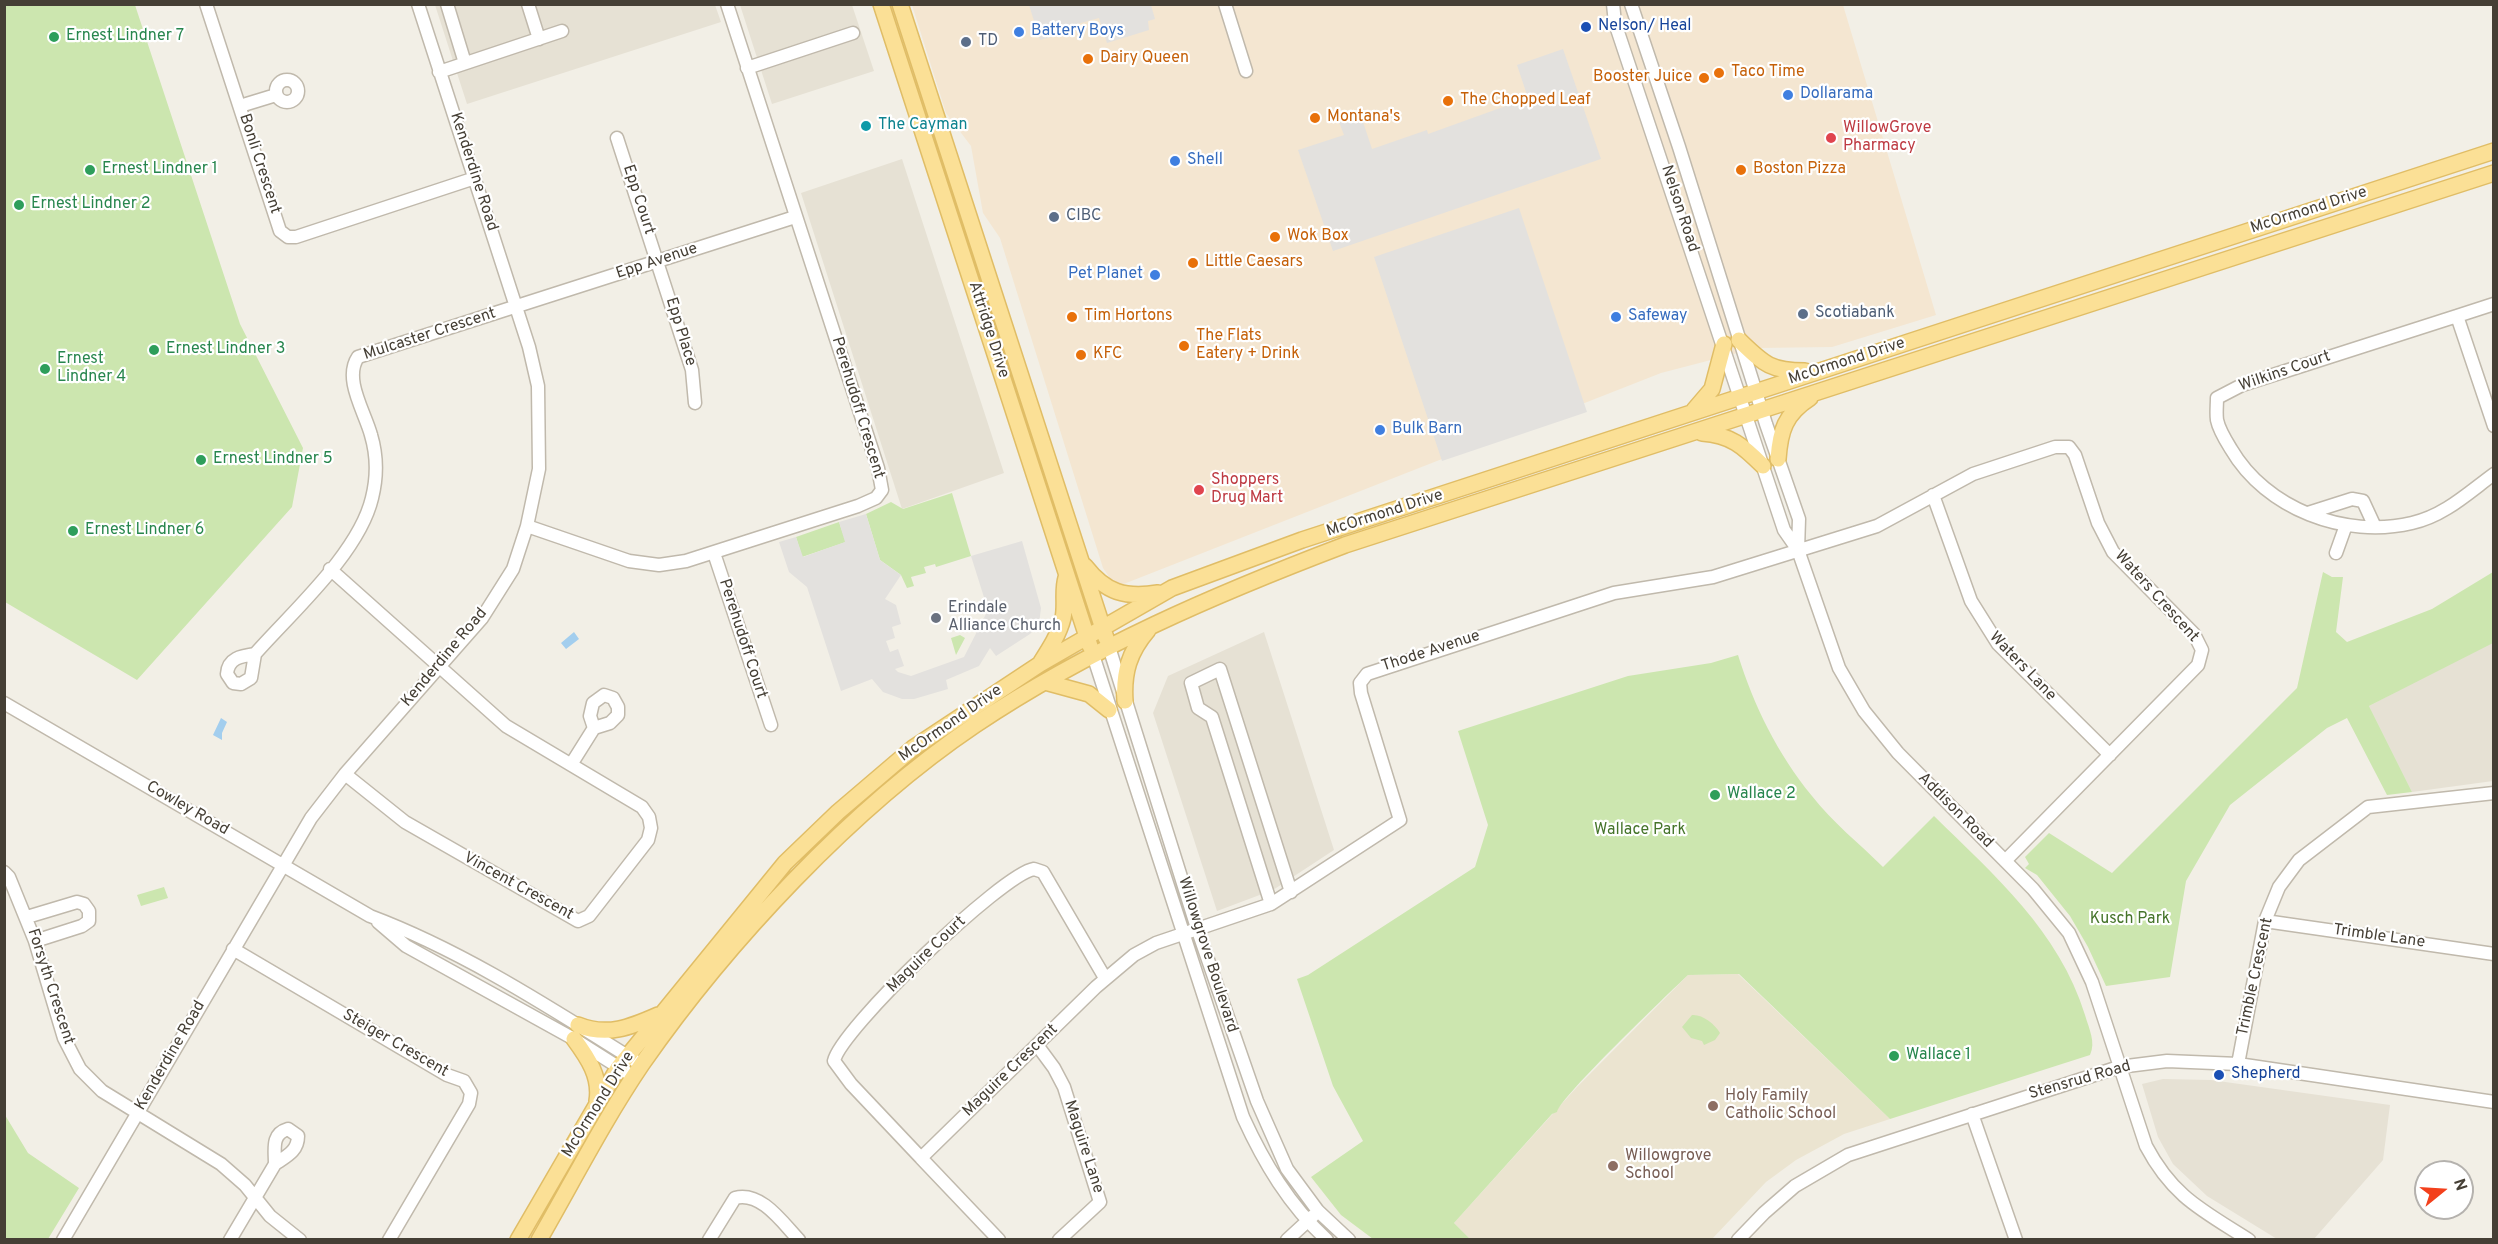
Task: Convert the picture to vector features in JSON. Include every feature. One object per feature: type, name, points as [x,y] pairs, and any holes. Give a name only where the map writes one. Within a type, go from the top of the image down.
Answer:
[{"type":"main road","name":"Attridge Drive","points":[[881,4],[1093,655]]},
{"type":"main road","name":"Attridge Drive","points":[[900,4],[1109,647]]},
{"type":"main road","name":"McOrmond Drive","points":[[518,1239],[623,1062],[785,864],[838,812],[913,748],[1040,664],[1088,639],[1172,588],[1302,540],[2493,151]]},
{"type":"main road","name":"McOrmond Drive","points":[[539,1239],[638,1071],[672,1023],[733,948],[799,876],[851,826],[924,762],[976,725],[1093,655],[1259,577],[1345,545],[2493,173]]},
{"type":"main road","points":[[1739,340],[1759,359],[1781,371],[1817,371]]},
{"type":"main road","points":[[1688,415],[1707,399],[1712,389],[1724,344]]},
{"type":"main road","points":[[1778,459],[1780,440],[1791,412],[1823,390]]},
{"type":"main road","points":[[1696,432],[1721,434],[1763,466]]},
{"type":"main road","points":[[1426,519],[1449,493]]},
{"type":"main road","points":[[1079,557],[1093,576],[1114,591],[1132,596],[1172,588]]},
{"type":"main road","points":[[1040,664],[1053,643],[1064,616],[1062,591],[1066,575]]},
{"type":"main road","points":[[1125,701],[1127,666],[1137,642],[1153,625]]},
{"type":"main road","points":[[1045,682],[1089,694],[1109,710]]},
{"type":"main road","points":[[596,1108],[599,1088],[576,1032],[618,1031],[661,1014]]},
{"type":"street","name":"Bonli Crescent","points":[[206,4],[280,231],[288,237],[297,237],[474,178]]},
{"type":"street","name":"Kenderdine Road","points":[[63,1239],[311,818],[345,774],[482,618],[513,569],[527,526],[539,469],[538,386],[518,307],[418,4]]},
{"type":"street","points":[[447,4],[465,63]]},
{"type":"street","points":[[528,4],[539,39]]},
{"type":"street","name":"Perehudoff Crescent","points":[[527,526],[629,561],[659,565],[686,561],[870,501],[882,490],[878,468],[727,4]]},
{"type":"street","points":[[1225,4],[1246,70]]},
{"type":"street","name":"Nelson Road","points":[[1613,4],[1615,22],[1746,415]]},
{"type":"street","name":"Nelson Road","points":[[1631,4],[1761,409]]},
{"type":"street","points":[[439,72],[562,31]]},
{"type":"street","points":[[747,68],[853,33]]},
{"type":"street","points":[[240,106],[276,95]]},
{"type":"street","name":"Epp Court","points":[[617,138],[658,262]]},
{"type":"street","name":"Epp Avenue","points":[[518,307],[795,217]]},
{"type":"street","name":"Epp Place","points":[[658,262],[693,370],[695,403]]},
{"type":"street","points":[[2493,304],[2457,316],[2493,426]]},
{"type":"street","name":"Mulcaster Crescent","points":[[330,569],[351,546],[368,514],[376,474],[371,434],[352,378],[353,364],[358,357],[518,307]]},
{"type":"street","name":"Wilkins Court","points":[[2457,316],[2242,385],[2217,398],[2217,421],[2242,469],[2262,489],[2290,507],[2346,525],[2375,527],[2414,523],[2443,512],[2493,474]]},
{"type":"street","name":"Addison Road","points":[[1761,409],[1799,519],[1798,550]]},
{"type":"street","name":"Addison Road","points":[[1746,415],[1784,530],[1798,550],[1827,640],[1839,669],[1864,711],[1898,753],[2054,914],[2081,954],[2146,1146],[2157,1167],[2183,1197],[2249,1239]]},
{"type":"street","name":"Waters Crescent","points":[[1798,550],[1877,526],[1973,474],[2055,447],[2069,447],[2075,455],[2098,523],[2113,552],[2194,634],[2202,650],[2198,665],[2005,861]]},
{"type":"street","name":"Waters Lane","points":[[1933,495],[1971,601],[1983,625],[1998,644],[2110,755]]},
{"type":"street","points":[[2308,513],[2352,499],[2363,501],[2375,527]]},
{"type":"street","points":[[2336,553],[2346,525]]},
{"type":"street","name":"Thode Avenue","points":[[1197,928],[1271,904],[1400,820],[1361,693],[1360,683],[1366,674],[1614,593],[1713,577],[1798,550]]},
{"type":"street","name":"Perehudoff Court","points":[[714,552],[771,725]]},
{"type":"street","points":[[255,654],[330,569],[439,668]]},
{"type":"street","name":"Willowgrove Boulevard","points":[[1109,647],[1197,928],[1270,1135],[1287,1169],[1318,1211],[1349,1239]]},
{"type":"street","name":"Willowgrove Boulevard","points":[[1093,655],[1243,1117],[1269,1170],[1307,1221],[1327,1239]]},
{"type":"street","name":"Vincent Crescent","points":[[345,774],[405,822],[578,921],[589,916],[648,840],[651,828],[649,817],[642,807],[572,763],[506,726],[439,668]]},
{"type":"street","points":[[1271,904],[1212,717],[1198,708],[1191,683],[1220,669],[1291,892]]},
{"type":"street","name":"Cowley Road","points":[[4,703],[370,916],[406,946],[576,1032],[638,1071]]},
{"type":"street","points":[[572,763],[594,728]]},
{"type":"street","name":"Trimble Crescent","points":[[2238,1064],[2265,921],[2279,887],[2299,860],[2368,807],[2493,793]]},
{"type":"street","name":"Maguire Court","points":[[921,1158],[851,1084],[834,1061],[848,1038],[936,944],[1015,876],[1034,869],[1043,872],[1105,978]]},
{"type":"street","name":"Forsyth Crescent","points":[[4,872],[9,877],[27,917],[64,1038],[80,1069],[102,1090],[138,1113]]},
{"type":"street","points":[[27,917],[77,902],[84,904],[89,911],[89,921],[82,926],[35,941]]},
{"type":"street","name":"Trimble Lane","points":[[2265,921],[2493,954]]},
{"type":"street","name":"Maguire Crescent","points":[[921,1158],[1105,978],[1134,955],[1197,928]]},
{"type":"street","name":"Steiger Crescent","points":[[233,949],[447,1075],[464,1081],[471,1093],[469,1104],[389,1239]]},
{"type":"street","name":"Maguire Lane","points":[[1037,1045],[1054,1068],[1064,1087],[1100,1202],[1059,1239]]},
{"type":"street","name":"Stensrud Road","points":[[1738,1239],[1779,1199],[1830,1165],[1864,1149],[2119,1067],[2167,1061],[2238,1064],[2493,1102]]},
{"type":"street","points":[[138,1113],[213,1158],[255,1197],[270,1216],[300,1239]]},
{"type":"street","points":[[1972,1114],[2016,1239]]},
{"type":"street","points":[[921,1158],[999,1239]]},
{"type":"street","points":[[230,1239],[275,1164]]},
{"type":"street","points":[[709,1239],[735,1198],[745,1195],[755,1198],[799,1239]]},
{"type":"street","points":[[1287,1239],[1318,1211]]},
{"type":"shaded area","points":[[435,5],[715,5],[721,22],[467,104]]},
{"type":"shaded area","points":[[740,5],[852,5],[874,71],[772,104]]},
{"type":"shaded area","points":[[912,5],[1843,5],[1936,315],[1832,347],[1757,348],[1661,373],[1116,587],[1103,568],[1000,238],[983,213],[971,146],[946,113]]},
{"type":"shaded area","points":[[1029,5],[1151,5],[1155,19],[1148,21],[1149,30],[1107,43],[1099,18],[1077,24],[1079,30],[1040,40]]},
{"type":"shaded area","points":[[1563,49],[1601,159],[1333,251],[1298,150],[1344,135],[1336,114],[1359,110],[1372,149],[1427,130],[1428,134],[1528,98],[1517,65]]},
{"type":"shaded area","points":[[902,159],[1004,473],[902,509],[801,193]]},
{"type":"shaded area","points":[[1519,208],[1587,412],[1442,461],[1374,257]]},
{"type":"shaded area","points":[[866,514],[880,560],[901,575],[885,599],[896,605],[901,624],[892,627],[895,638],[886,641],[890,652],[898,649],[904,666],[895,669],[898,672],[911,676],[964,657],[988,610],[971,556],[1022,541],[1041,608],[1039,624],[1030,634],[996,656],[990,648],[979,666],[946,680],[948,689],[914,699],[902,699],[883,692],[872,679],[841,691],[807,587],[789,572],[779,542],[796,537],[803,557],[845,542],[839,522]]},
{"type":"shaded area","points":[[1264,632],[1334,850],[1273,890],[1217,911],[1153,713],[1168,676]]},
{"type":"shaded area","points":[[2488,643],[2493,643],[2493,781],[2412,792],[2369,706]]},
{"type":"shaded area","name":"Holy Family Catholic School","points":[[1738,974],[1890,1119],[1844,1134],[1796,1160],[1766,1182],[1712,1239],[1470,1239],[1454,1223],[1577,1087],[1688,975]]},
{"type":"shaded area","points":[[2163,1079],[2211,1080],[2390,1105],[2383,1160],[2314,1239],[2277,1239],[2207,1196],[2173,1164],[2158,1137],[2142,1084]]},
{"type":"green space","points":[[4,5],[135,5],[240,324],[303,448],[292,507],[137,680],[5,602]]},
{"type":"green space","points":[[952,493],[971,556],[936,567],[935,564],[924,567],[926,573],[911,577],[914,586],[907,588],[901,575],[880,560],[866,514],[891,502],[903,509]]},
{"type":"green space","points":[[839,522],[846,542],[802,557],[796,537]]},
{"type":"green space","name":"Kusch Park","points":[[2323,572],[2332,577],[2343,577],[2336,632],[2347,642],[2432,609],[2493,572],[2493,643],[2369,706],[2412,792],[2387,795],[2347,718],[2327,728],[2230,805],[2186,881],[2170,977],[2106,986],[2088,947],[2070,916],[2037,875],[2025,868],[2029,864],[2025,857],[2049,833],[2112,873],[2297,688]]},
{"type":"green space","points":[[960,635],[965,638],[956,655],[951,638]]},
{"type":"green space","name":"Wallace Park","points":[[1738,655],[1759,711],[1777,746],[1799,780],[1828,815],[1883,867],[1934,816],[2023,906],[2059,957],[2074,985],[2091,1035],[2090,1055],[1890,1119],[1739,974],[1688,975],[1576,1087],[1557,1112],[1552,1114],[1454,1223],[1470,1239],[1373,1239],[1341,1215],[1311,1177],[1363,1141],[1333,1086],[1297,979],[1308,975],[1475,867],[1488,825],[1458,731],[1628,676],[1711,663]]},
{"type":"green space","points":[[164,887],[168,898],[141,906],[137,895]]},
{"type":"green space","points":[[1692,1015],[1704,1018],[1715,1026],[1720,1033],[1715,1040],[1704,1045],[1702,1041],[1691,1038],[1682,1027]]},
{"type":"green space","points":[[5,1115],[28,1153],[79,1188],[48,1239],[5,1239]]},
{"type":"water","points":[[574,632],[579,639],[566,649],[561,643]]},
{"type":"water","points":[[221,718],[227,722],[222,733],[222,740],[213,735]]},
{"type":"place","name":"Nelson/ Heal","points":[[1586,27]]},
{"type":"place","name":"Battery Boys","points":[[1019,32]]},
{"type":"place","name":"Ernest Lindner 7","points":[[54,37]]},
{"type":"place","name":"TD","points":[[966,42]]},
{"type":"place","name":"Dairy Queen","points":[[1088,59]]},
{"type":"place","name":"Taco Time","points":[[1719,73]]},
{"type":"place","name":"Booster Juice","points":[[1704,78]]},
{"type":"place","name":"Dollarama","points":[[1788,95]]},
{"type":"place","name":"The Chopped Leaf","points":[[1448,101]]},
{"type":"place","name":"Montana's","points":[[1315,118]]},
{"type":"place","name":"The Cayman","points":[[866,126]]},
{"type":"place","name":"WillowGrove Pharmacy","points":[[1831,138]]},
{"type":"place","name":"Shell","points":[[1175,161]]},
{"type":"place","name":"Ernest Lindner 1","points":[[90,170]]},
{"type":"place","name":"Boston Pizza","points":[[1741,170]]},
{"type":"place","name":"Ernest Lindner 2","points":[[19,205]]},
{"type":"place","name":"CIBC","points":[[1054,217]]},
{"type":"place","name":"Wok Box","points":[[1275,237]]},
{"type":"place","name":"Little Caesars","points":[[1193,263]]},
{"type":"place","name":"Pet Planet","points":[[1155,275]]},
{"type":"place","name":"Scotiabank","points":[[1803,314]]},
{"type":"place","name":"Tim Hortons","points":[[1072,317]]},
{"type":"place","name":"Safeway","points":[[1616,317]]},
{"type":"place","name":"The Flats Eatery + Drink","points":[[1184,346]]},
{"type":"place","name":"Ernest Lindner 3","points":[[154,350]]},
{"type":"place","name":"KFC","points":[[1081,355]]},
{"type":"place","name":"Ernest Lindner 4","points":[[45,369]]},
{"type":"place","name":"Bulk Barn","points":[[1380,430]]},
{"type":"place","name":"Ernest Lindner 5","points":[[201,460]]},
{"type":"place","name":"Shoppers Drug Mart","points":[[1199,490]]},
{"type":"place","name":"Ernest Lindner 6","points":[[73,531]]},
{"type":"place","name":"Erindale Alliance Church","points":[[936,618]]},
{"type":"place","name":"Wallace 2","points":[[1715,795]]},
{"type":"place","name":"Wallace 1","points":[[1894,1056]]},
{"type":"place","name":"Shepherd","points":[[2219,1075]]},
{"type":"place","name":"Holy Family Catholic School","points":[[1713,1106]]},
{"type":"place","name":"Willowgrove School","points":[[1613,1166]]}]
